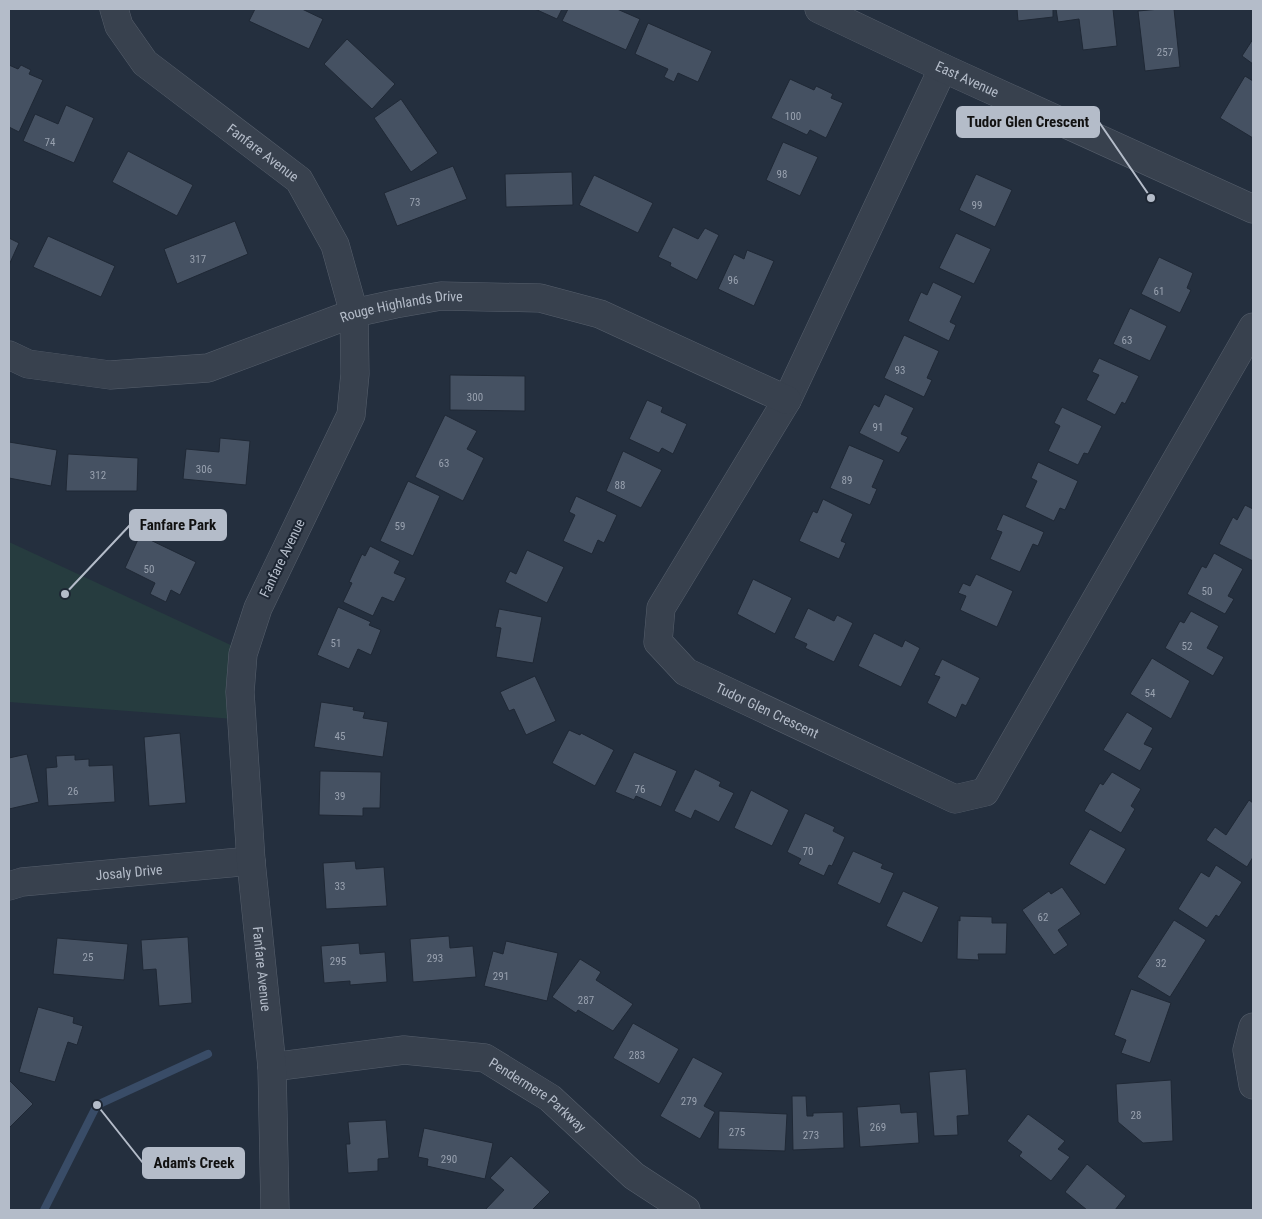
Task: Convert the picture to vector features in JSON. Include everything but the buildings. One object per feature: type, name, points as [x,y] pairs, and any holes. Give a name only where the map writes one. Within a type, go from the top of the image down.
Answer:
[{"type":"street","name":"Fanfare Avenue","points":[[114,9],[119,26],[145,63],[299,180],[335,246],[354,313],[355,374],[351,415],[258,608],[243,654],[240,692],[251,861],[272,1067],[275,1210]]},
{"type":"street","name":"East Avenue","points":[[819,9],[943,68],[1253,209]]},
{"type":"street","name":"Tudor Glen Crescent","points":[[943,68],[787,400],[661,608],[658,642],[686,672],[955,799],[985,792],[1253,327]]},
{"type":"street","name":"Rouge Highlands Drive","points":[[9,355],[28,364],[110,376],[208,368],[354,313],[441,296],[540,298],[600,314],[787,400]]},
{"type":"street","name":"Josaly Drive","points":[[9,886],[22,882],[251,861]]},
{"type":"street","points":[[1253,1027],[1247,1050],[1253,1085]]},
{"type":"street","name":"Pendermere Parkway","points":[[272,1067],[404,1050],[485,1058],[550,1098],[634,1176],[686,1210]]},
{"type":"green space","points":[[9,542],[235,647],[234,719],[9,702]]},
{"type":"waterway","points":[[44,1210],[97,1105],[208,1054]]},
{"type":"place","name":"Tudor Glen Crescent","points":[[1151,198]]},
{"type":"place","name":"Fanfare Park","points":[[65,594]]},
{"type":"place","name":"Adam's Creek","points":[[97,1105]]}]
